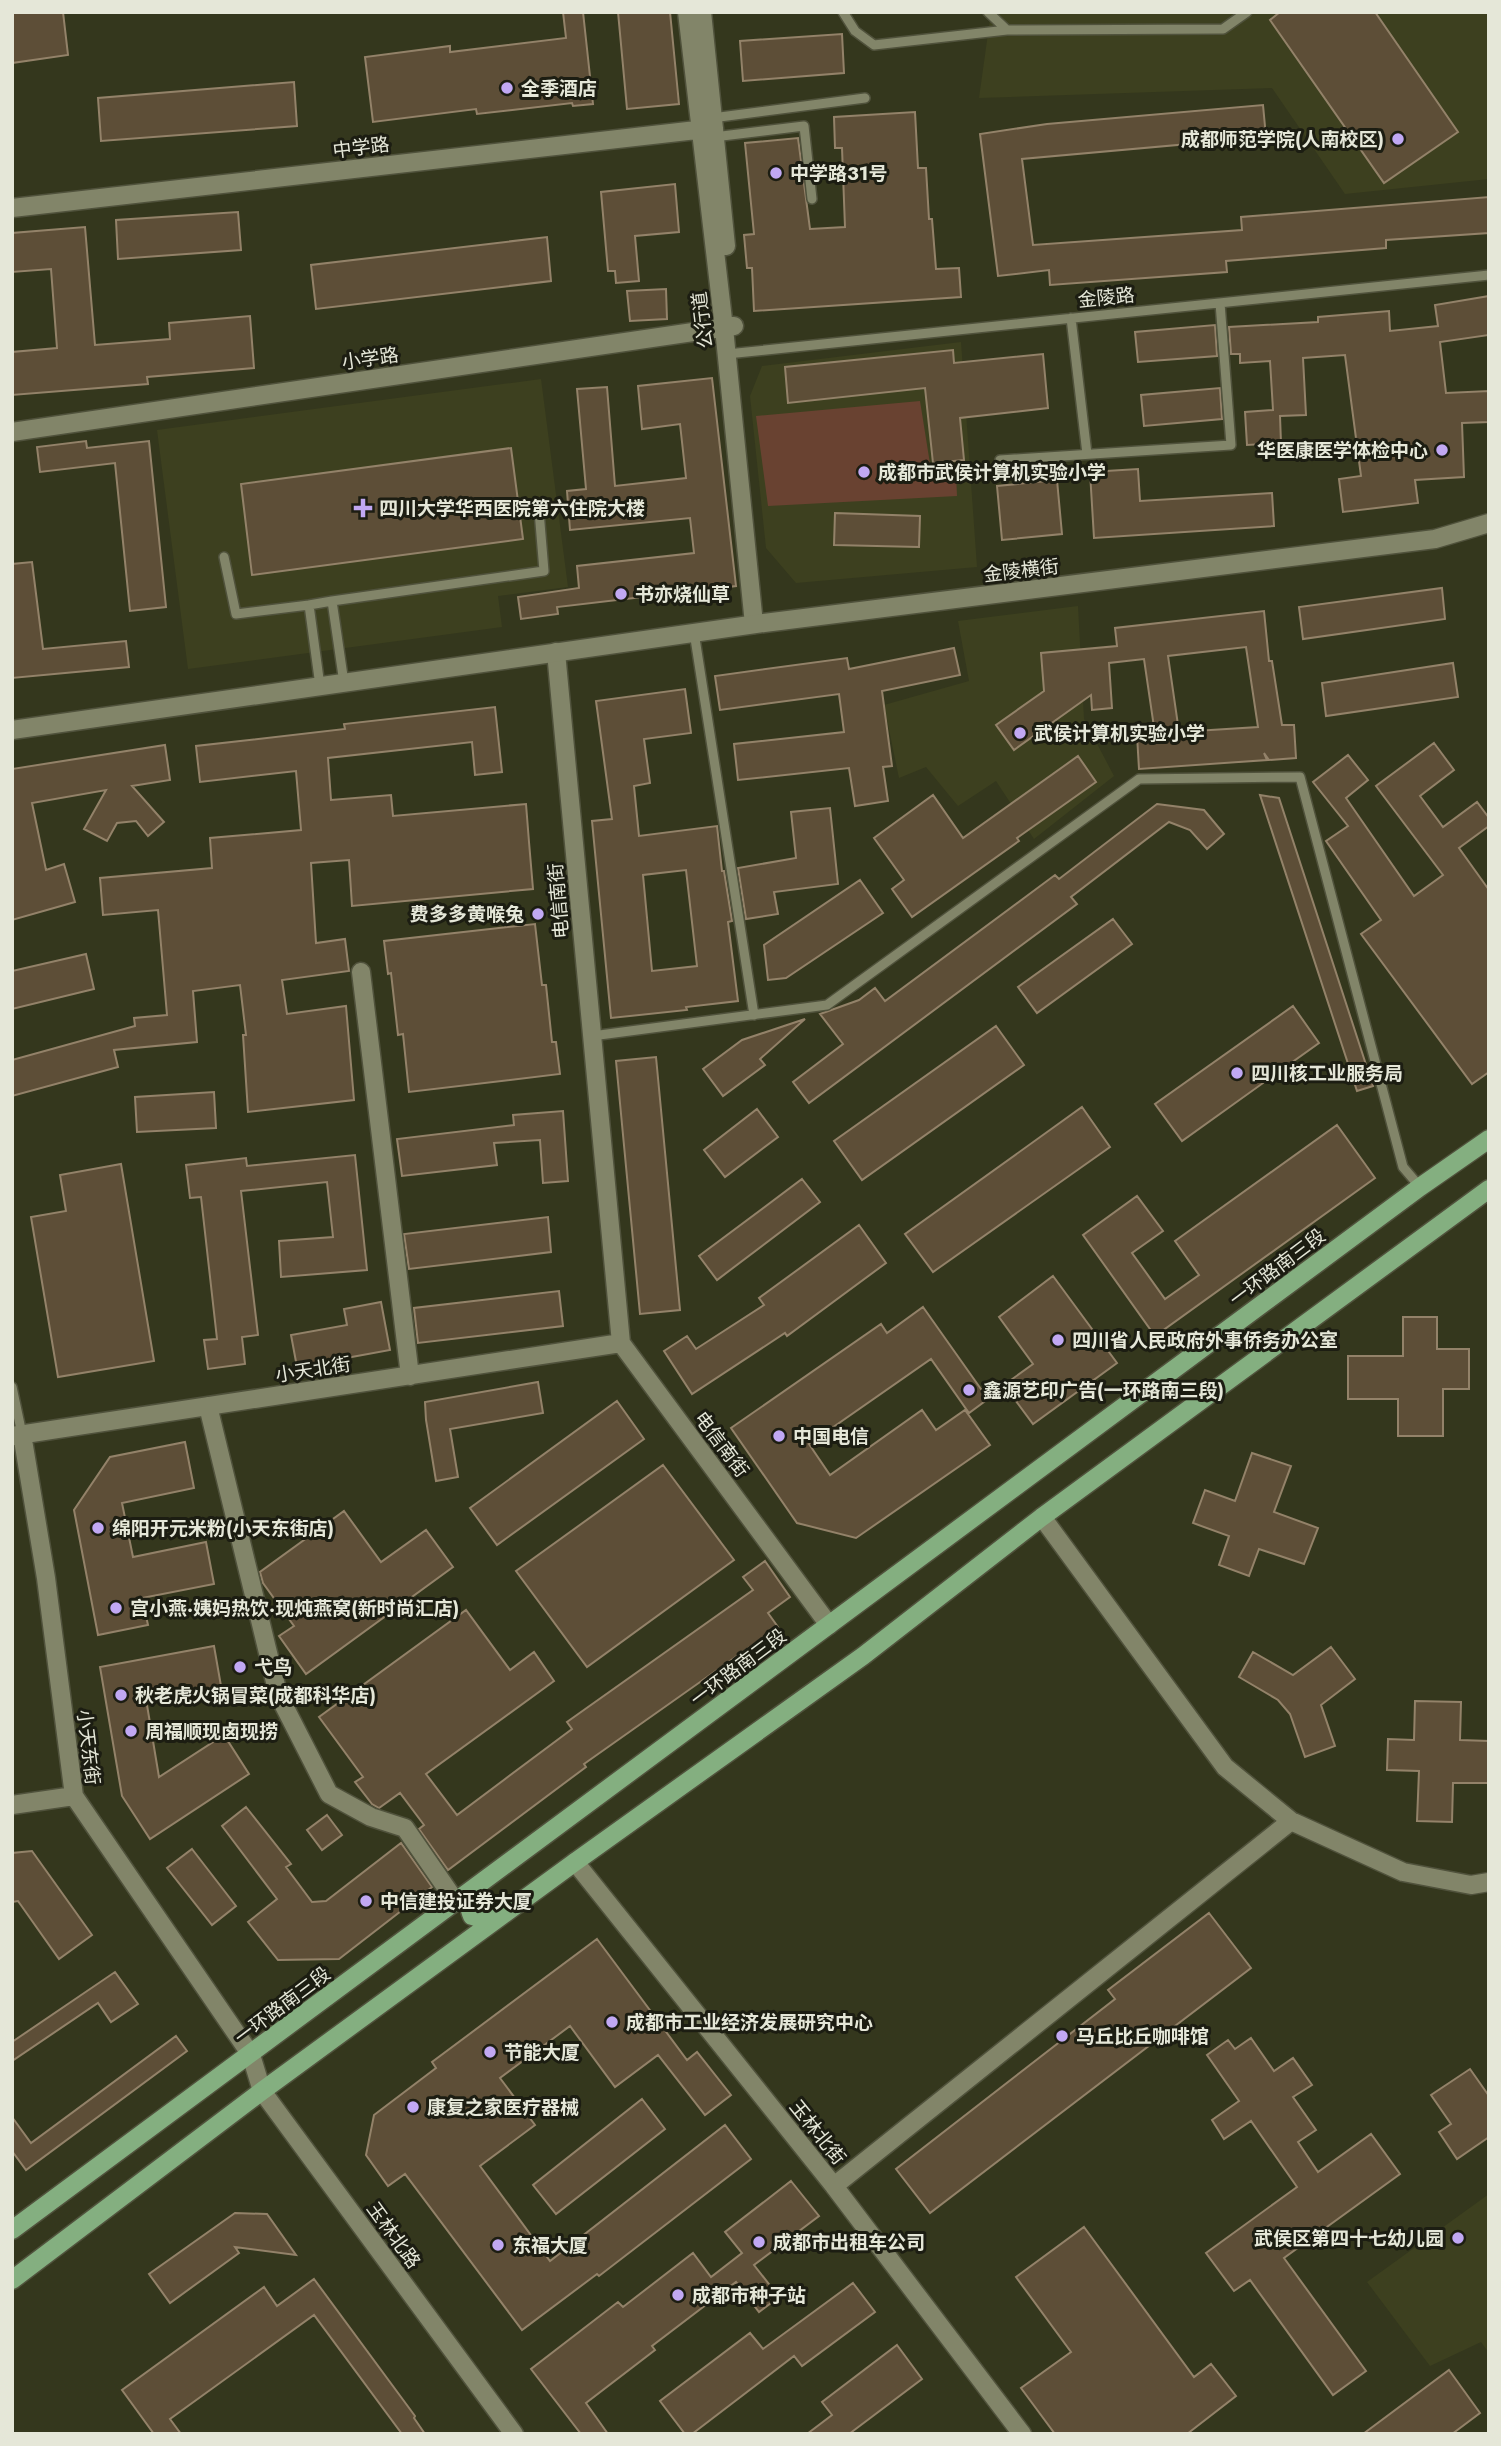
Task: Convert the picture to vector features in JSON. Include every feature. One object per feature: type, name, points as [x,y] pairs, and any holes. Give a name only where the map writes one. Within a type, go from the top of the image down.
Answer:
[{"type":"main road","name":"一环路南三段","points":[[12,2230],[1486,1140]]},
{"type":"main road","points":[[12,2280],[262,2091],[499,1917],[863,1656],[1042,1517],[1489,1189]]},
{"type":"main road","points":[[477,1886],[470,1897],[468,1907],[472,1916],[482,1919],[499,1917]]},
{"type":"street","name":"公行道","points":[[687,12],[710,128]]},
{"type":"street","name":"公行道","points":[[702,12],[710,128],[759,623]]},
{"type":"street","name":"中学路","points":[[12,208],[710,128]]},
{"type":"street","name":"小学路","points":[[12,432],[729,327]]},
{"type":"street","name":"金陵横街","points":[[556,652],[759,623],[1435,539],[1489,523]]},
{"type":"street","points":[[12,730],[556,652]]},
{"type":"street","name":"电信南街","points":[[556,652],[621,1343],[829,1625]]},
{"type":"street","points":[[361,972],[410,1376]]},
{"type":"street","name":"小天北街","points":[[17,1435],[621,1343]]},
{"type":"street","points":[[208,1406],[278,1694],[329,1794],[371,1817],[405,1828],[456,1902]]},
{"type":"street","name":"小天东街","points":[[17,1435],[46,1578],[74,1796],[251,2055]]},
{"type":"street","points":[[1042,1517],[1225,1767],[1291,1821],[1403,1872],[1471,1885],[1489,1882]]},
{"type":"street","points":[[12,1805],[74,1796]]},
{"type":"street","points":[[834,2186],[1291,1821]]},
{"type":"street","name":"玉林北街","points":[[575,1862],[834,2186],[1022,2434]]},
{"type":"street","name":"玉林北路","points":[[251,2055],[262,2091],[514,2434]]},
{"type":"lane","points":[[842,12],[855,31],[874,45],[1007,30],[1223,29],[1247,12]]},
{"type":"lane","points":[[988,12],[1007,30]]},
{"type":"lane","points":[[710,128],[865,98]]},
{"type":"lane","points":[[710,128],[804,127],[812,199]]},
{"type":"lane","name":"金陵路","points":[[732,353],[1489,275]]},
{"type":"lane","points":[[1000,460],[1231,445],[1220,303]]},
{"type":"lane","points":[[1071,318],[1087,454]]},
{"type":"lane","points":[[224,557],[236,614],[544,571],[539,511]]},
{"type":"lane","points":[[332,601],[344,683]]},
{"type":"lane","points":[[309,605],[320,686]]},
{"type":"lane","points":[[694,632],[754,1015]]},
{"type":"lane","points":[[592,1036],[828,1005],[1139,779],[1300,777],[1403,1167],[1420,1187]]},
{"type":"lane","points":[[12,1387],[17,1435]]},
{"type":"shaded area","name":"成都师范学院(人南校区)","points":[[991,12],[1489,12],[1489,179],[1345,194],[1272,88],[979,98]]},
{"type":"shaded area","name":"成都市武侯计算机实验小学","points":[[961,342],[977,567],[796,583],[766,548],[750,396],[762,366]]},
{"type":"shaded area","name":"四川大学华西医院第六住院大楼","points":[[541,379],[568,587],[498,596],[502,627],[188,669],[157,430]]},
{"type":"shaded area","points":[[920,401],[931,470],[956,473],[957,496],[768,506],[756,416]]},
{"type":"shaded area","points":[[1078,606],[1084,719],[1114,776],[1034,839],[996,781],[958,806],[926,767],[899,778],[884,705],[969,681],[958,621]]},
{"type":"shaded area","name":"武侯区第四十七幼儿园","points":[[1489,2194],[1489,2353],[1481,2342],[1430,2366],[1367,2282]]},
{"type":"building","points":[[12,12],[63,12],[68,55],[12,63]]},
{"type":"building","points":[[563,12],[583,12],[593,104],[573,106],[572,103],[477,114],[476,109],[373,122],[365,57],[450,46],[450,52],[566,38]]},
{"type":"building","points":[[618,12],[670,12],[679,104],[627,109]]},
{"type":"building","points":[[1280,12],[1375,12],[1458,132],[1384,183],[1270,20]]},
{"type":"building","points":[[842,34],[844,73],[743,81],[740,41]]},
{"type":"building","points":[[294,82],[297,126],[101,141],[98,98]]},
{"type":"building","points":[[1263,105],[1266,137],[1022,159],[1033,245],[1242,230],[1241,217],[1489,197],[1489,233],[1386,240],[1386,248],[1226,261],[1227,272],[1050,285],[1049,270],[998,276],[980,134],[1047,124]]},
{"type":"building","points":[[915,112],[918,168],[926,168],[936,269],[959,268],[961,297],[754,311],[752,268],[747,268],[744,235],[754,234],[745,143],[798,138],[810,229],[845,227],[842,148],[835,148],[834,117]]},
{"type":"building","points":[[675,184],[679,232],[635,236],[639,281],[616,283],[615,271],[608,271],[601,192]]},
{"type":"building","points":[[238,212],[241,250],[118,259],[116,220]]},
{"type":"building","points":[[85,227],[95,345],[170,339],[169,323],[250,316],[254,368],[147,377],[148,384],[12,395],[12,352],[57,348],[51,269],[12,272],[12,233]]},
{"type":"building","points":[[547,237],[551,281],[316,309],[311,265]]},
{"type":"building","points":[[666,289],[667,319],[630,321],[627,291]]},
{"type":"building","points":[[1489,296],[1489,335],[1440,342],[1446,393],[1489,391],[1489,422],[1462,423],[1464,477],[1415,480],[1418,503],[1343,512],[1339,479],[1361,476],[1345,355],[1303,358],[1306,415],[1280,416],[1281,443],[1247,445],[1245,412],[1273,410],[1270,361],[1240,363],[1240,354],[1231,354],[1229,327],[1318,322],[1318,317],[1389,311],[1390,331],[1438,326],[1435,305]]},
{"type":"building","points":[[1215,325],[1217,356],[1138,362],[1135,332]]},
{"type":"building","points":[[953,350],[954,363],[1043,354],[1048,408],[960,418],[964,460],[933,463],[925,388],[788,403],[785,367]]},
{"type":"building","points":[[712,378],[736,586],[557,607],[558,614],[521,619],[518,597],[579,588],[577,566],[694,553],[690,518],[570,530],[567,491],[586,489],[577,389],[607,387],[615,486],[686,478],[680,424],[642,429],[638,386]]},
{"type":"building","points":[[1220,388],[1222,419],[1144,426],[1141,395]]},
{"type":"building","points":[[86,441],[87,448],[149,441],[166,607],[130,611],[115,463],[40,472],[37,447]]},
{"type":"building","points":[[511,448],[523,539],[252,575],[241,484]]},
{"type":"building","points":[[1138,469],[1140,501],[1272,493],[1274,526],[1094,538],[1090,472]]},
{"type":"building","points":[[1057,480],[1062,534],[1002,540],[997,486]]},
{"type":"building","points":[[835,513],[920,516],[919,547],[834,545]]},
{"type":"building","points":[[32,562],[43,649],[126,641],[129,667],[12,678],[12,564]]},
{"type":"building","points":[[1442,588],[1445,619],[1303,639],[1299,607]]},
{"type":"building","points":[[1264,611],[1269,661],[1272,661],[1282,725],[1294,725],[1296,758],[1269,760],[1264,753],[1267,760],[1139,769],[1137,735],[1155,734],[1144,659],[1109,663],[1112,708],[1092,710],[1091,695],[1014,750],[996,725],[1044,691],[1041,653],[1117,646],[1115,628]],"holes":[[[1246,647],[1258,727],[1179,732],[1168,656]]]},
{"type":"building","points":[[954,648],[960,675],[882,691],[892,766],[883,767],[888,801],[855,806],[849,768],[738,780],[734,744],[844,732],[839,694],[720,710],[715,676],[847,658],[849,669]]},
{"type":"building","points":[[1453,663],[1458,697],[1326,716],[1322,683]]},
{"type":"building","points":[[685,689],[691,733],[644,739],[650,783],[634,786],[639,836],[717,826],[732,921],[728,922],[738,1001],[686,1007],[687,1010],[611,1018],[592,821],[612,819],[596,701]],"holes":[[[686,870],[697,966],[652,971],[643,875]]]},
{"type":"building","points":[[495,707],[502,772],[475,775],[472,742],[328,758],[331,800],[391,795],[393,816],[526,804],[533,889],[352,906],[349,860],[311,863],[316,943],[345,939],[349,971],[282,980],[287,1014],[346,1006],[354,1100],[248,1112],[243,1035],[246,1035],[240,985],[193,991],[197,1042],[114,1050],[118,1067],[12,1096],[12,1060],[135,1026],[134,1018],[167,1015],[158,910],[103,915],[100,878],[212,868],[210,838],[301,830],[296,771],[200,782],[196,746],[345,729],[344,724]]},
{"type":"building","points":[[1434,743],[1454,770],[1420,796],[1443,827],[1477,802],[1489,818],[1489,826],[1459,848],[1489,890],[1489,1072],[1472,1084],[1361,934],[1381,920],[1326,841],[1348,826],[1313,782],[1348,755],[1368,780],[1346,798],[1414,896],[1443,875],[1376,786]]},
{"type":"building","points":[[165,745],[170,780],[132,786],[164,822],[148,836],[136,821],[117,823],[107,841],[84,829],[106,790],[32,803],[46,870],[64,864],[75,902],[12,920],[12,769]]},
{"type":"building","points":[[1078,756],[1096,782],[912,917],[892,889],[904,880],[874,838],[933,795],[963,838]]},
{"type":"building","points":[[1260,795],[1279,798],[1373,1086],[1357,1091]]},
{"type":"building","points":[[1157,804],[1204,810],[1224,834],[1207,849],[1190,830],[1169,822],[1071,897],[1077,904],[809,1103],[793,1082],[843,1044],[820,1014],[859,1000],[875,988],[885,1001],[1055,875],[1059,879]]},
{"type":"building","points":[[830,808],[838,884],[774,892],[778,914],[746,919],[738,868],[796,858],[791,812]]},
{"type":"building","points":[[860,880],[883,913],[786,978],[768,980],[764,945]]},
{"type":"building","points":[[1113,919],[1132,944],[1037,1013],[1018,987]]},
{"type":"building","points":[[535,924],[542,985],[546,985],[552,1042],[556,1042],[560,1074],[409,1092],[403,1034],[398,1035],[391,973],[388,974],[384,941]]},
{"type":"building","points":[[86,954],[94,989],[12,1009],[12,971]]},
{"type":"building","name":"四川核工业服务局","points":[[1293,1006],[1319,1043],[1182,1141],[1155,1104]]},
{"type":"building","points":[[805,1019],[760,1059],[765,1065],[723,1096],[703,1069],[742,1040]]},
{"type":"building","points":[[996,1026],[1024,1065],[862,1180],[834,1141]]},
{"type":"building","points":[[656,1057],[680,1310],[640,1314],[616,1061]]},
{"type":"building","points":[[214,1092],[216,1128],[137,1132],[135,1097]]},
{"type":"building","points":[[1082,1107],[1110,1147],[933,1272],[905,1234]]},
{"type":"building","points":[[757,1109],[778,1137],[725,1177],[704,1150]]},
{"type":"building","points":[[563,1111],[568,1181],[543,1183],[540,1140],[494,1143],[497,1165],[402,1176],[397,1139],[514,1125],[513,1115]]},
{"type":"building","points":[[1337,1125],[1375,1178],[1155,1336],[1083,1235],[1137,1196],[1163,1231],[1132,1253],[1165,1299],[1199,1275],[1175,1241]]},
{"type":"building","points":[[355,1155],[367,1270],[281,1277],[279,1241],[333,1237],[327,1182],[241,1191],[258,1335],[242,1337],[245,1364],[208,1369],[204,1340],[217,1339],[201,1197],[190,1198],[186,1165],[246,1158],[247,1166]]},
{"type":"building","points":[[121,1164],[154,1361],[58,1377],[31,1217],[66,1211],[60,1175]]},
{"type":"building","points":[[802,1179],[820,1202],[717,1280],[699,1256]]},
{"type":"building","points":[[548,1217],[551,1252],[409,1269],[404,1234]]},
{"type":"building","points":[[859,1225],[886,1263],[787,1336],[785,1333],[692,1394],[664,1351],[687,1336],[696,1349],[764,1305],[759,1298]]},
{"type":"building","name":"四川省人民政府外事侨务办公室","points":[[1053,1276],[1117,1363],[1033,1424],[1004,1385],[1033,1364],[999,1317]]},
{"type":"building","points":[[559,1291],[563,1326],[418,1343],[414,1308]]},
{"type":"building","points":[[381,1302],[390,1350],[297,1367],[291,1335],[347,1325],[344,1309]]},
{"type":"building","name":"中国电信","points":[[923,1307],[988,1399],[969,1413],[931,1359],[809,1444],[830,1475],[922,1410],[936,1430],[965,1410],[990,1445],[856,1538],[797,1523],[731,1428],[881,1324],[887,1333]]},
{"type":"building","points":[[1403,1317],[1437,1317],[1437,1349],[1469,1349],[1469,1389],[1443,1389],[1443,1436],[1398,1436],[1398,1399],[1348,1399],[1348,1356],[1403,1356]]},
{"type":"building","points":[[538,1382],[543,1413],[450,1429],[458,1477],[436,1481],[425,1402]]},
{"type":"building","points":[[617,1401],[644,1439],[497,1545],[470,1508]]},
{"type":"building","points":[[185,1442],[194,1488],[122,1503],[133,1557],[206,1542],[214,1584],[142,1598],[148,1625],[98,1635],[74,1510],[110,1457]]},
{"type":"building","points":[[1252,1453],[1291,1466],[1274,1512],[1318,1528],[1304,1564],[1259,1549],[1249,1576],[1219,1565],[1229,1536],[1193,1523],[1205,1490],[1235,1501]]},
{"type":"building","points":[[663,1465],[734,1560],[587,1667],[516,1571]]},
{"type":"building","points":[[344,1511],[381,1562],[426,1530],[453,1567],[306,1674],[279,1636],[294,1626],[263,1583],[260,1572]]},
{"type":"building","points":[[765,1561],[790,1597],[768,1613],[778,1627],[584,1764],[586,1767],[448,1870],[419,1829],[424,1825],[400,1793],[379,1808],[372,1804],[355,1782],[363,1777],[319,1717],[466,1610],[510,1670],[534,1652],[554,1681],[426,1774],[457,1815],[572,1729],[567,1722],[753,1590],[743,1577]]},
{"type":"building","points":[[214,1646],[221,1686],[146,1699],[159,1777],[224,1735],[249,1774],[150,1839],[122,1796],[100,1667]]},
{"type":"building","points":[[1331,1647],[1355,1679],[1321,1705],[1335,1746],[1305,1757],[1290,1714],[1278,1700],[1239,1677],[1253,1652],[1293,1675]]},
{"type":"building","points":[[1415,1701],[1461,1702],[1460,1740],[1489,1741],[1489,1783],[1453,1783],[1452,1822],[1417,1821],[1419,1771],[1387,1770],[1388,1739],[1414,1740]]},
{"type":"building","name":"中信建投证券大厦","points":[[246,1807],[291,1864],[286,1867],[312,1902],[326,1901],[401,1843],[432,1887],[339,1959],[278,1960],[248,1922],[277,1899],[222,1826]]},
{"type":"building","points":[[327,1815],[342,1835],[322,1850],[307,1830]]},
{"type":"building","points":[[192,1849],[236,1906],[212,1925],[167,1868]]},
{"type":"building","points":[[32,1851],[92,1935],[59,1959],[18,1901],[12,1902],[12,1853]]},
{"type":"building","points":[[1209,1913],[1251,1968],[930,2213],[896,2169],[1115,1999],[1108,1990]]},
{"type":"building","points":[[597,1939],[687,2060],[697,2052],[731,2095],[705,2115],[658,2055],[615,2087],[570,2026],[500,2078],[535,2125],[480,2166],[550,2261],[725,2125],[751,2159],[599,2276],[597,2274],[522,2330],[405,2174],[388,2186],[366,2155],[374,2115],[436,2068],[432,2062]]},
{"type":"building","points":[[115,1972],[138,2004],[111,2022],[98,2003],[12,2061],[12,2042]]},
{"type":"building","points":[[176,2036],[187,2051],[26,2170],[12,2151],[12,2117],[31,2143]]},
{"type":"building","points":[[1251,2038],[1274,2071],[1293,2058],[1312,2085],[1293,2097],[1316,2130],[1298,2142],[1318,2172],[1371,2134],[1400,2174],[1284,2258],[1366,2371],[1333,2395],[1250,2280],[1234,2291],[1206,2253],[1297,2187],[1251,2121],[1224,2139],[1212,2120],[1239,2101],[1207,2055],[1228,2040],[1235,2049]]},
{"type":"building","points":[[1470,2069],[1489,2096],[1489,2137],[1457,2159],[1439,2132],[1451,2124],[1431,2095]]},
{"type":"building","points":[[642,2099],[665,2129],[556,2214],[533,2185]]},
{"type":"building","points":[[791,2181],[819,2216],[754,2265],[779,2297],[759,2312],[736,2282],[652,2346],[655,2350],[586,2403],[608,2434],[581,2434],[531,2369],[618,2302],[623,2307],[693,2253],[711,2277],[742,2253],[725,2232]]},
{"type":"building","points":[[235,2213],[267,2214],[296,2255],[235,2247],[239,2253],[170,2303],[149,2274]]},
{"type":"building","points":[[1084,2227],[1194,2377],[1211,2364],[1236,2396],[1187,2434],[1055,2434],[1021,2388],[1071,2352],[1016,2277]]},
{"type":"building","points":[[314,2279],[415,2416],[425,2434],[402,2434],[314,2315],[170,2419],[181,2434],[154,2434],[122,2390],[264,2287],[277,2306]]},
{"type":"building","points":[[853,2283],[875,2312],[802,2366],[794,2356],[692,2434],[685,2434],[660,2401],[750,2333],[763,2349]]},
{"type":"building","points":[[897,2345],[922,2379],[849,2434],[807,2434],[832,2415],[822,2402]]},
{"type":"building","points":[[1449,2370],[1480,2413],[1452,2434],[1363,2434]]},
{"type":"place","name":"全季酒店","points":[[507,88]]},
{"type":"place","name":"成都师范学院(人南校区)","points":[[1398,139]]},
{"type":"place","name":"中学路31号","points":[[776,173]]},
{"type":"place","name":"华医康医学体检中心","points":[[1442,450]]},
{"type":"place","name":"成都市武侯计算机实验小学","points":[[864,472]]},
{"type":"place","name":"四川大学华西医院第六住院大楼","points":[[363,508]]},
{"type":"place","name":"书亦烧仙草","points":[[621,594]]},
{"type":"place","name":"武侯计算机实验小学","points":[[1020,733]]},
{"type":"place","name":"费多多黄喉兔","points":[[538,914]]},
{"type":"place","name":"四川核工业服务局","points":[[1237,1073]]},
{"type":"place","name":"四川省人民政府外事侨务办公室","points":[[1058,1340]]},
{"type":"place","name":"鑫源艺印广告(一环路南三段)","points":[[969,1390]]},
{"type":"place","name":"中国电信","points":[[779,1436]]},
{"type":"place","name":"绵阳开元米粉(小天东街店)","points":[[98,1528]]},
{"type":"place","name":"宫小燕·姨妈热饮·现炖燕窝(新时尚汇店)","points":[[116,1608]]},
{"type":"place","name":"弋鸟","points":[[240,1667]]},
{"type":"place","name":"秋老虎火锅冒菜(成都科华店)","points":[[121,1695]]},
{"type":"place","name":"周福顺现卤现捞","points":[[131,1731]]},
{"type":"place","name":"中信建投证券大厦","points":[[366,1901]]},
{"type":"place","name":"成都市工业经济发展研究中心","points":[[612,2022]]},
{"type":"place","name":"马丘比丘咖啡馆","points":[[1062,2036]]},
{"type":"place","name":"节能大厦","points":[[490,2052]]},
{"type":"place","name":"康复之家医疗器械","points":[[413,2107]]},
{"type":"place","name":"武侯区第四十七幼儿园","points":[[1458,2238]]},
{"type":"place","name":"成都市出租车公司","points":[[759,2242]]},
{"type":"place","name":"东福大厦","points":[[498,2245]]},
{"type":"place","name":"成都市种子站","points":[[678,2295]]}]
